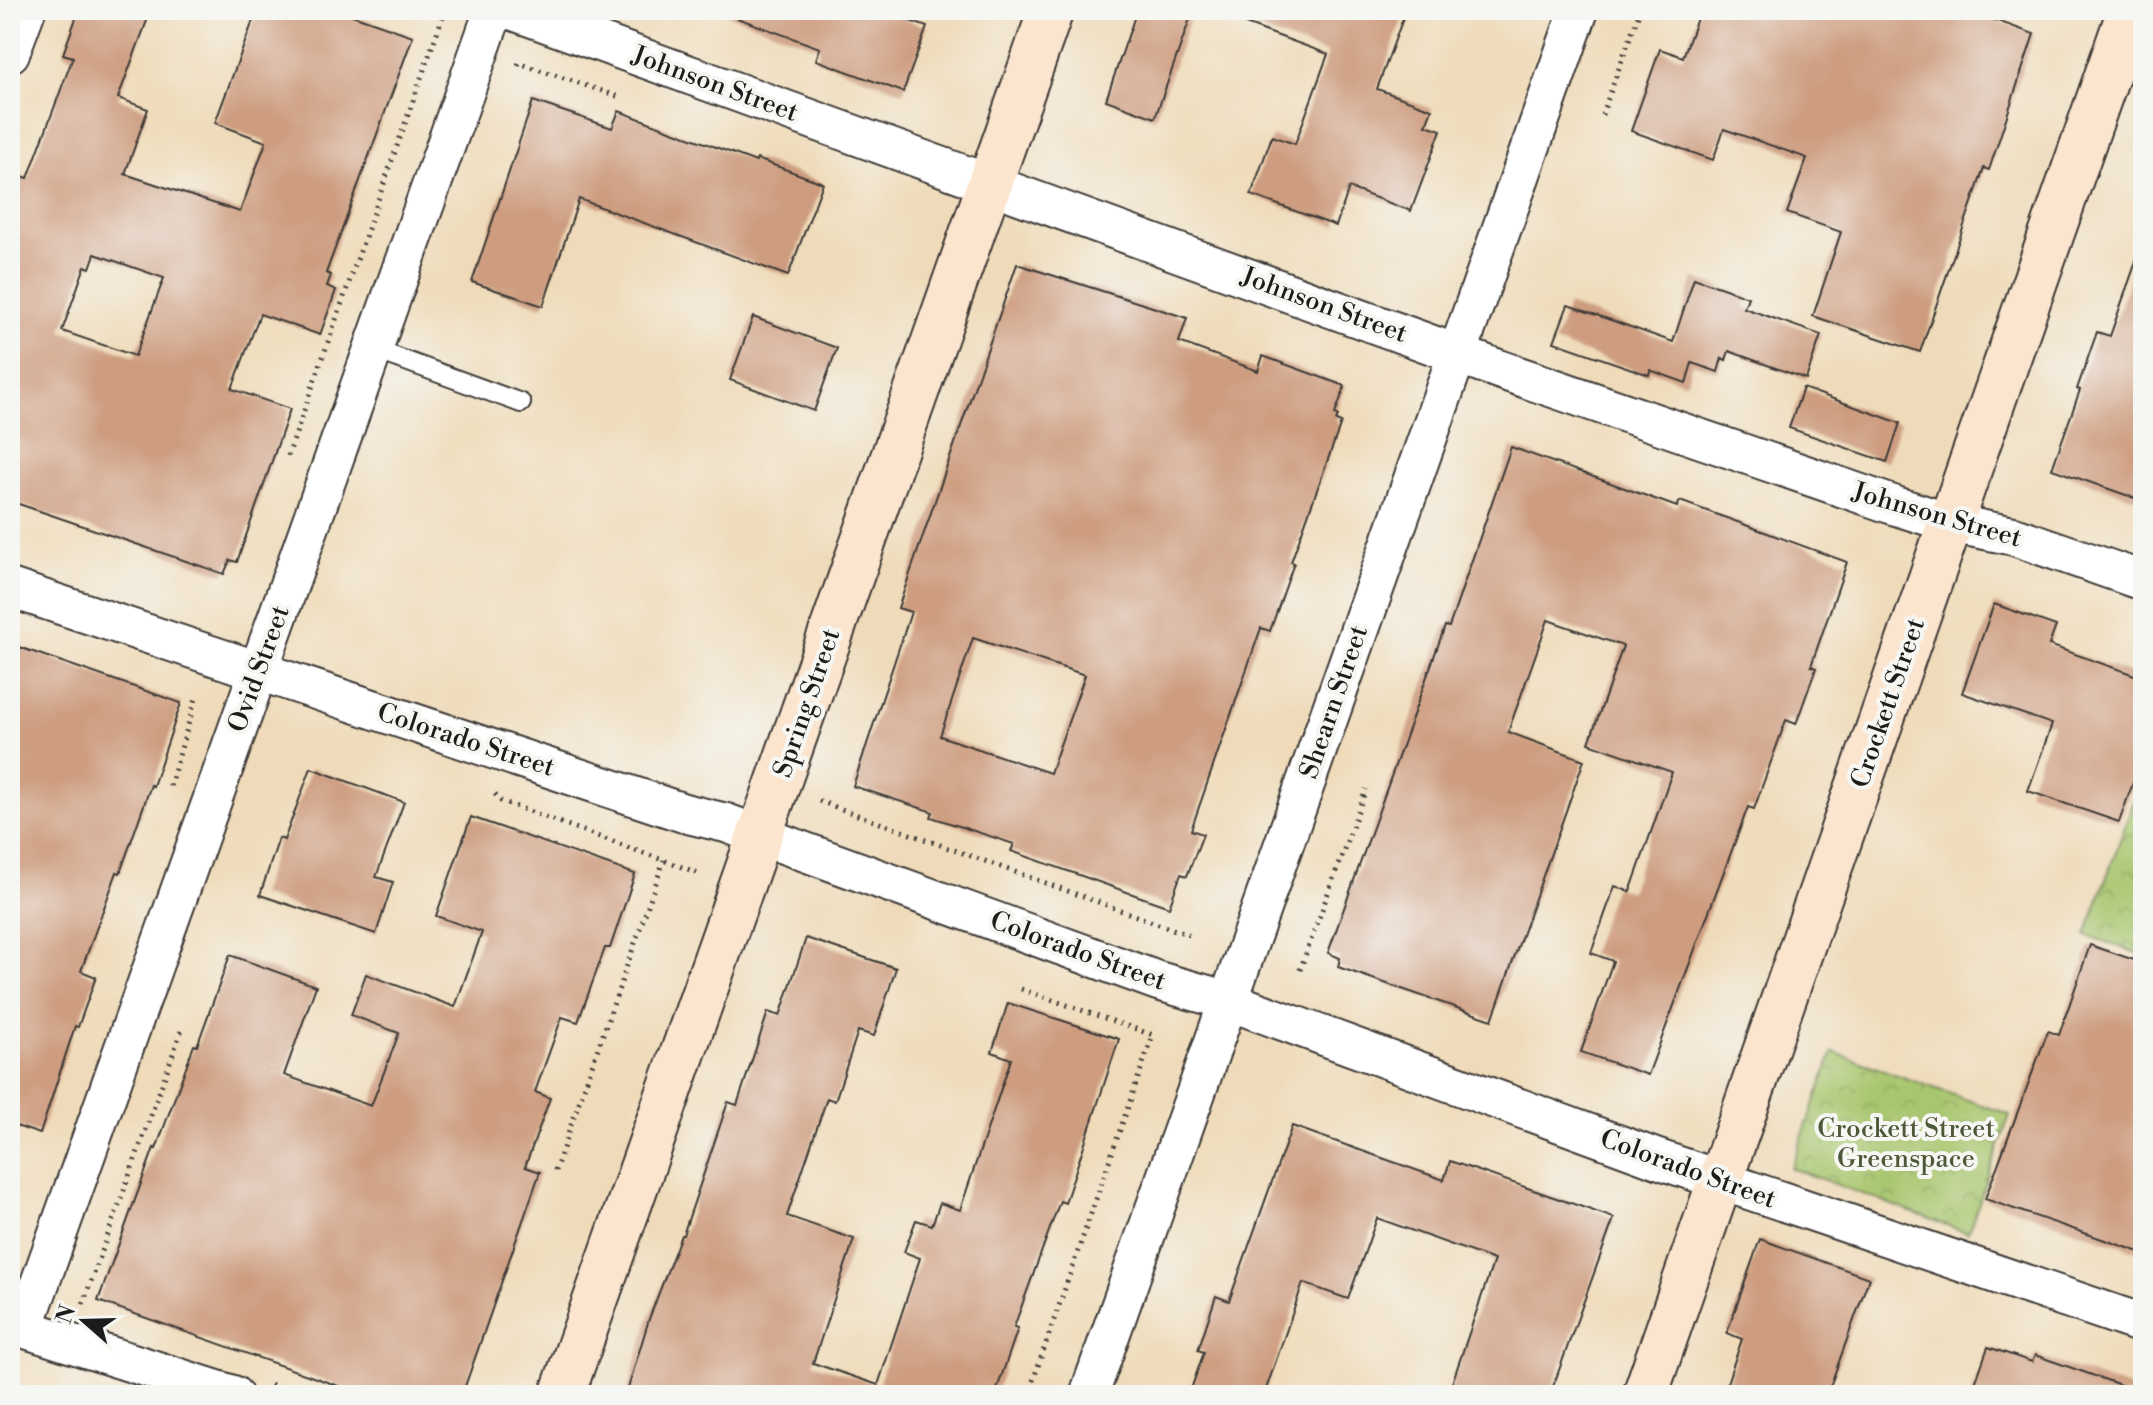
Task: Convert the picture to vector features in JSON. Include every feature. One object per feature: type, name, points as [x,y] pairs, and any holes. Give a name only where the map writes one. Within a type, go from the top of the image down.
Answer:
[{"type":"street","points":[[10,53],[26,10]]},
{"type":"street","name":"Ovid Street","points":[[17,1326],[257,672],[494,10]]},
{"type":"street","name":"Johnson Street","points":[[511,10],[1458,353],[1896,506],[1950,523],[2014,536],[2143,581]]},
{"type":"street","name":"Spring Street","points":[[562,1395],[1051,10]]},
{"type":"street","name":"Shearn Street","points":[[1089,1395],[1579,10]]},
{"type":"street","name":"Crockett Street","points":[[1645,1395],[2130,10]]},
{"type":"street","name":"Colorado Street","points":[[10,588],[684,813],[726,823],[1158,981],[1229,1001],[1721,1180],[2143,1324]]},
{"type":"street","points":[[17,1326],[233,1395]]},
{"type":"lane","points":[[373,349],[521,403]]},
{"type":"path","points":[[286,463],[445,10]]},
{"type":"path","points":[[1602,115],[1640,10]]},
{"type":"path","points":[[1300,970],[1366,789]]},
{"type":"path","points":[[493,791],[501,801],[706,875]]},
{"type":"path","points":[[819,803],[1189,935]]},
{"type":"path","points":[[555,1171],[664,860]]},
{"type":"path","points":[[1021,989],[1153,1035],[1028,1395]]},
{"type":"path","points":[[70,1343],[183,1026]]},
{"type":"green space","points":[[2143,776],[2143,955],[2086,935]]},
{"type":"green space","name":"Crockett Street Greenspace","points":[[1833,1052],[2010,1115],[1968,1233],[1791,1168]]},
{"type":"building","points":[[79,10],[151,10],[118,98],[148,109],[125,174],[240,212],[266,142],[215,123],[257,10],[338,10],[413,36],[326,273],[331,275],[327,286],[336,290],[320,335],[260,314],[232,389],[290,409],[237,562],[230,560],[224,574],[10,501],[10,198],[19,175],[28,178],[73,57],[63,54]],"holes":[[[95,254],[164,278],[135,356],[62,331],[85,266],[90,268]]]},
{"type":"building","points":[[727,10],[880,10],[927,27],[903,92],[816,60],[820,48],[726,14]]},
{"type":"building","points":[[1137,10],[1193,10],[1155,118],[1106,100]]},
{"type":"building","points":[[1218,10],[1406,10],[1377,89],[1432,109],[1426,125],[1441,130],[1411,211],[1349,188],[1336,226],[1251,195],[1272,136],[1295,144],[1328,54],[1218,14]]},
{"type":"building","points":[[1700,10],[1967,10],[2034,34],[1989,170],[1984,168],[1920,352],[1813,316],[1841,232],[1787,213],[1807,158],[1724,129],[1713,160],[1631,131],[1660,49],[1683,57]]},
{"type":"building","points":[[533,101],[612,128],[619,111],[756,162],[757,159],[823,183],[788,276],[579,199],[543,306],[472,282]]},
{"type":"building","points":[[2138,256],[2143,257],[2143,501],[2052,469],[2097,332],[2110,336]]},
{"type":"building","points":[[1017,264],[1187,318],[1179,342],[1258,371],[1263,356],[1345,386],[1335,414],[1338,416],[1336,421],[1341,423],[1291,562],[1294,563],[1270,631],[1261,628],[1191,830],[1203,834],[1187,876],[1181,874],[1169,907],[1011,851],[1014,844],[931,817],[933,812],[853,786],[911,612],[898,608]],"holes":[[[973,638],[1085,675],[1050,773],[940,736]]]},
{"type":"building","points":[[1694,278],[1748,297],[1744,308],[1821,335],[1806,379],[1729,351],[1726,360],[1722,358],[1718,372],[1692,363],[1686,383],[1650,370],[1649,375],[1554,342],[1568,305],[1673,342]]},
{"type":"building","points":[[753,317],[837,348],[814,411],[730,380]]},
{"type":"building","points":[[1803,388],[1900,423],[1887,462],[1789,428]]},
{"type":"building","points":[[1511,447],[1677,507],[1680,501],[1847,562],[1811,666],[1816,668],[1796,724],[1786,720],[1754,809],[1748,807],[1648,1075],[1581,1052],[1613,961],[1591,953],[1615,886],[1630,892],[1672,772],[1589,743],[1623,646],[1548,620],[1508,732],[1584,760],[1492,1020],[1338,967],[1340,958],[1328,953],[1445,626],[1449,627]]},
{"type":"building","points":[[1994,604],[2056,626],[2049,645],[2143,678],[2143,755],[2119,822],[2028,791],[2052,724],[1962,693]]},
{"type":"building","points":[[10,644],[181,703],[153,786],[81,971],[96,977],[78,1027],[75,1026],[40,1134],[10,1124]]},
{"type":"building","points":[[311,768],[404,802],[376,877],[393,882],[376,934],[260,895],[279,838],[284,840]]},
{"type":"building","points":[[471,817],[635,874],[610,948],[605,948],[578,1022],[562,1017],[535,1092],[550,1098],[525,1167],[540,1172],[462,1395],[364,1395],[98,1301],[230,955],[316,986],[284,1075],[371,1106],[399,1033],[351,1015],[366,974],[455,1007],[482,932],[436,916]]},
{"type":"building","points":[[806,938],[896,968],[874,1036],[858,1031],[835,1101],[827,1098],[787,1216],[854,1239],[813,1363],[878,1385],[920,1258],[904,1252],[916,1220],[932,1225],[940,1203],[960,1210],[1011,1059],[992,1052],[1008,1003],[1119,1039],[1065,1203],[1060,1201],[1014,1327],[1018,1328],[995,1395],[626,1395],[649,1319],[683,1235],[728,1102],[737,1105],[768,1012],[780,1016]]},
{"type":"building","points":[[2090,945],[2143,963],[2143,1253],[1985,1199],[2048,1031],[2059,1035]]},
{"type":"building","points":[[1292,1126],[1444,1180],[1450,1161],[1614,1218],[1550,1395],[1448,1395],[1494,1260],[1377,1218],[1348,1299],[1303,1283],[1264,1395],[1189,1395],[1204,1352],[1198,1350],[1216,1296],[1229,1301]]},
{"type":"building","points":[[1760,1239],[1869,1278],[1827,1395],[1723,1395],[1742,1339],[1727,1333]]},
{"type":"building","points":[[1988,1347],[2032,1362],[2035,1355],[2135,1390],[2135,1395],[1971,1395]]}]
